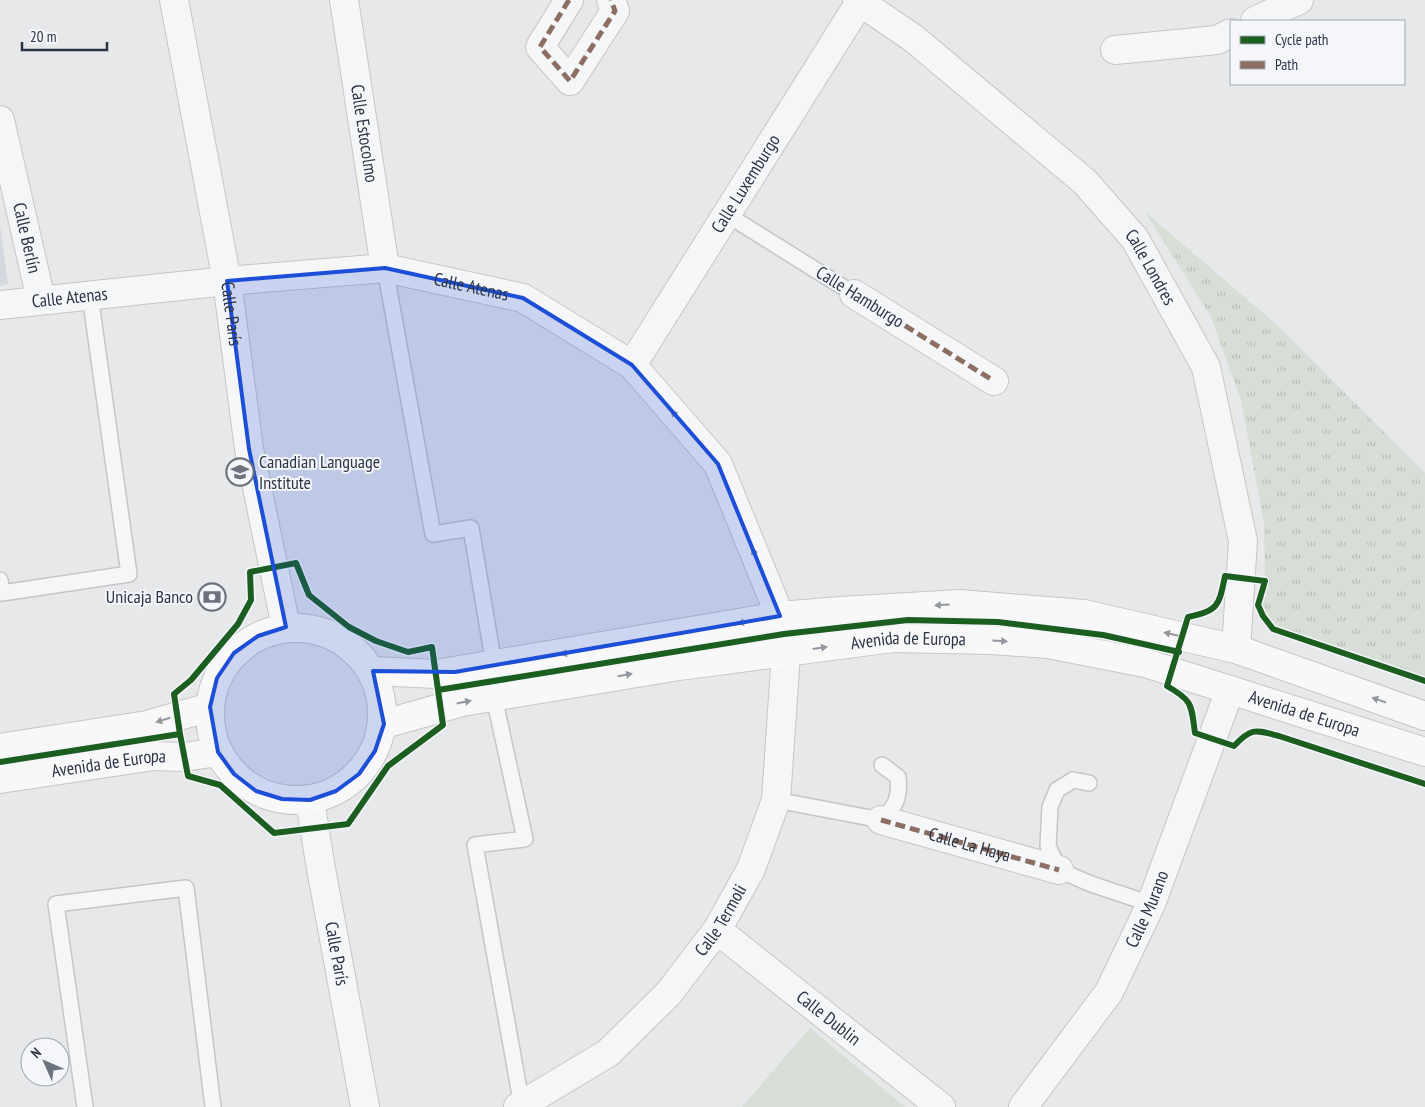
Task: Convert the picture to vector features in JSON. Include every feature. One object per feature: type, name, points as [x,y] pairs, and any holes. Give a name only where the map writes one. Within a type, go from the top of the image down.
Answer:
[{"type":"main road","points":[[373,671],[436,674],[494,666],[780,616],[840,611],[970,605],[1084,614],[1236,649],[1425,716]]},
{"type":"main road","points":[[286,627],[312,628],[337,636],[358,651],[373,671],[384,724],[375,751],[359,774],[336,791],[310,800],[282,799],[256,790],[234,774],[218,752],[211,730],[210,707],[217,678],[234,653],[258,636],[286,627]]},
{"type":"main road","name":"Avenida de Europa","points":[[384,724],[462,702],[679,666],[893,638],[992,640],[1048,644],[1145,663],[1425,752]]},
{"type":"main road","name":"Avenida de Europa","points":[[0,748],[147,725],[210,707]]},
{"type":"main road","name":"Avenida de Europa","points":[[0,779],[154,756],[184,757],[218,752]]},
{"type":"street","name":"Calle París","points":[[174,0],[227,281],[249,449],[286,627]]},
{"type":"street","name":"Calle Estocolmo","points":[[344,0],[384,268]]},
{"type":"street","points":[[569,0],[540,47],[570,81],[615,11],[611,0]]},
{"type":"street","points":[[1257,20],[1298,0]]},
{"type":"street","name":"Calle Luxemburgo","points":[[632,366],[859,1]]},
{"type":"street","name":"Calle Londres","points":[[859,1],[914,38],[1085,182],[1135,239],[1206,367],[1243,542],[1236,649]]},
{"type":"street","points":[[1115,50],[1217,40],[1230,34]]},
{"type":"street","name":"Calle Berlín","points":[[0,120],[41,300]]},
{"type":"street","name":"Calle Atenas","points":[[0,305],[227,281],[384,268],[523,298],[632,366],[718,464],[780,616]]},
{"type":"street","name":"Calle Hamburgo","points":[[854,294],[994,380]]},
{"type":"street","name":"Calle Termoli","points":[[520,1106],[608,1053],[668,994],[717,930],[751,869],[776,800],[786,653]]},
{"type":"street","name":"Calle Murano","points":[[1022,1107],[1109,992],[1151,904],[1230,690]]},
{"type":"street","name":"Calle París","points":[[310,800],[365,1107]]},
{"type":"street","name":"Calle La Haya","points":[[881,820],[1059,870]]},
{"type":"street","name":"Calle Dublin","points":[[717,930],[941,1107]]},
{"type":"lane","name":"Calle Hamburgo","points":[[726,214],[854,294]]},
{"type":"lane","points":[[384,268],[433,534],[471,528],[494,666]]},
{"type":"lane","points":[[0,580],[2,593],[129,574],[90,295]]},
{"type":"lane","points":[[494,697],[525,839],[475,845],[520,1106]]},
{"type":"lane","points":[[881,820],[892,811],[899,792],[898,777],[882,765]]},
{"type":"lane","points":[[1059,870],[1048,846],[1050,807],[1057,790],[1074,780],[1089,783]]},
{"type":"lane","name":"Calle La Haya","points":[[776,800],[881,820]]},
{"type":"lane","name":"Calle La Haya","points":[[1059,870],[1090,884],[1151,904]]},
{"type":"lane","points":[[86,1107],[56,904],[186,888],[213,1107]]},
{"type":"highlighted area","points":[[385,268],[523,298],[632,365],[718,464],[780,616],[455,672],[373,671],[384,724],[375,751],[359,774],[336,791],[310,800],[282,799],[256,791],[234,774],[218,752],[210,707],[217,678],[234,653],[258,636],[286,627],[249,449],[227,281]]},
{"type":"shaded area","points":[[0,225],[8,284],[0,286]]},
{"type":"green space","points":[[1145,212],[1277,325],[1425,473],[1425,681],[1273,629],[1263,616],[1258,605],[1265,581],[1264,523],[1241,400],[1211,317]]},
{"type":"green space","points":[[810,1028],[905,1107],[742,1107]]},
{"type":"marked path","points":[[569,0],[540,47],[570,81],[615,11],[611,0]]},
{"type":"marked path","points":[[854,294],[994,381]]},
{"type":"marked path","points":[[881,820],[1059,870]]},
{"type":"cycle path","points":[[180,734],[174,694],[191,680],[238,624],[251,600],[250,572],[296,563],[309,595],[349,627],[376,641],[408,652],[432,647],[438,690]]},
{"type":"cycle path","points":[[1425,681],[1273,629],[1263,616],[1258,605],[1265,581],[1225,576],[1221,594],[1216,605],[1206,612],[1188,617],[1167,686],[1182,696],[1189,704],[1195,733],[1234,746],[1250,733],[1264,732],[1425,784]]},
{"type":"cycle path","points":[[0,762],[180,734],[188,776],[220,785],[274,833],[348,824],[388,766],[443,725],[438,690],[784,634],[908,620],[998,622],[1103,635],[1179,652]]},
{"type":"place","name":"Canadian Language Institute","points":[[240,472]]},
{"type":"place","name":"Unicaja Banco","points":[[212,597]]}]
